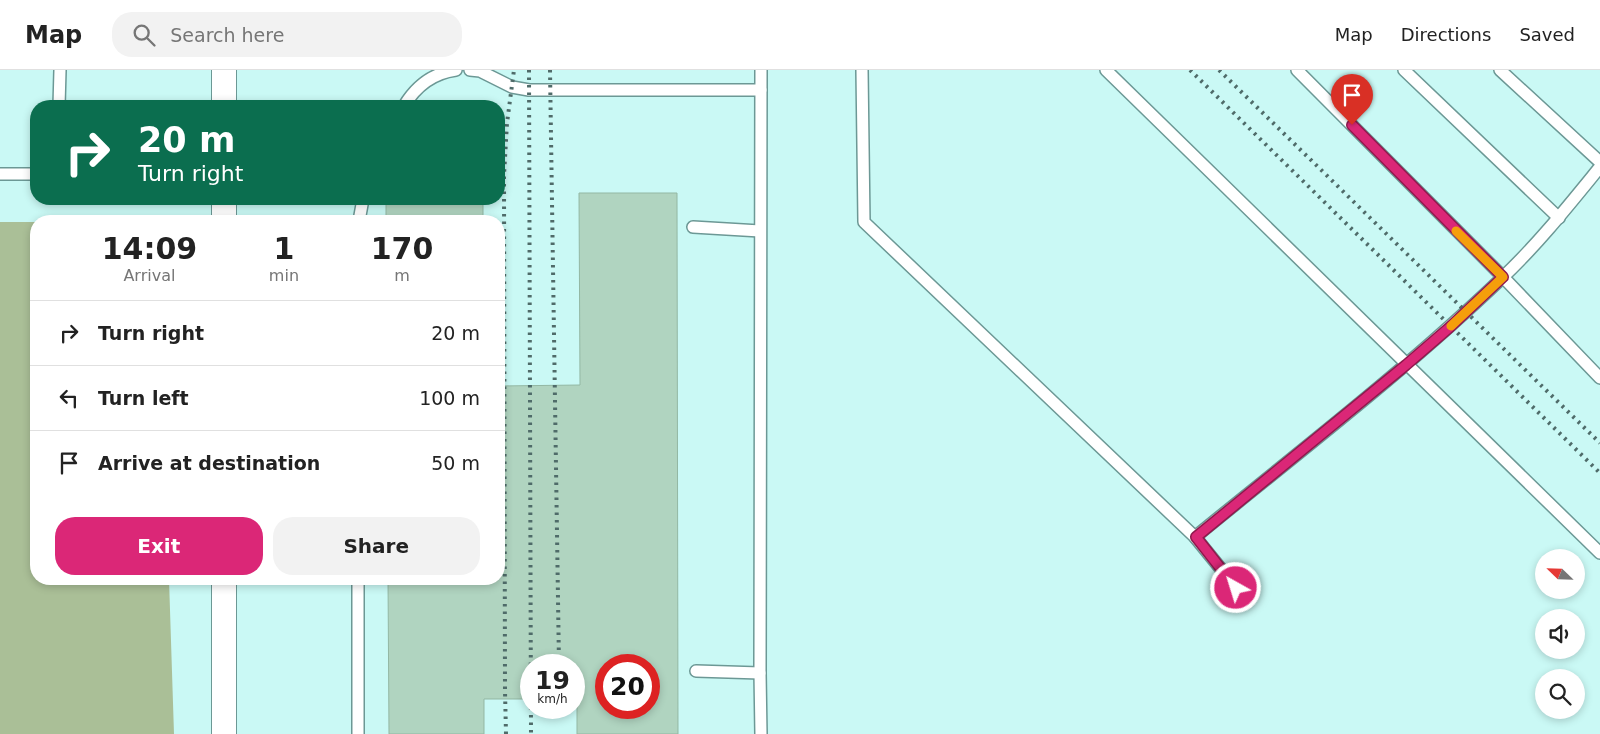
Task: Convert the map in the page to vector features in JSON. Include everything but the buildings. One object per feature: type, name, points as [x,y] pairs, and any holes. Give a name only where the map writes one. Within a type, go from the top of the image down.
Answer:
[{"type":"street","points":[[224,70],[224,100]]},
{"type":"street","points":[[224,585],[224,734]]},
{"type":"lane","points":[[59,100],[60,70]]},
{"type":"lane","points":[[409,100],[433,76],[456,70]]},
{"type":"lane","points":[[470,70],[480,72],[512,88],[529,90],[761,90]]},
{"type":"lane","points":[[761,70],[761,734]]},
{"type":"lane","points":[[862,70],[864,222],[1196,537],[1246,601]]},
{"type":"lane","points":[[1106,70],[1600,553]]},
{"type":"lane","points":[[1296,70],[1503,277],[1600,378]]},
{"type":"lane","points":[[1404,70],[1559,218]]},
{"type":"lane","points":[[1500,70],[1600,162]]},
{"type":"lane","points":[[1196,537],[1450,327],[1503,277],[1559,218],[1600,167]]},
{"type":"lane","points":[[0,174],[30,174]]},
{"type":"lane","points":[[693,227],[760,231]]},
{"type":"lane","points":[[358,585],[358,734]]},
{"type":"lane","points":[[696,671],[760,673]]},
{"type":"green space","points":[[0,222],[30,222],[30,585],[169,585],[174,734],[0,734]]},
{"type":"railway","points":[[505,158],[507,123],[514,70]]},
{"type":"railway","points":[[529,70],[531,734]]},
{"type":"railway","points":[[550,70],[559,654]]},
{"type":"railway","points":[[1190,70],[1600,473]]},
{"type":"railway","points":[[1219,70],[1600,443]]},
{"type":"railway","points":[[504,205],[504,215]]},
{"type":"railway","points":[[505,585],[506,734]]},
{"type":"slow traffic","points":[[1451,326],[1503,277],[1456,231]]},
{"type":"route","points":[[1236,588],[1196,537],[1406,365],[1503,277],[1352,125]]}]
